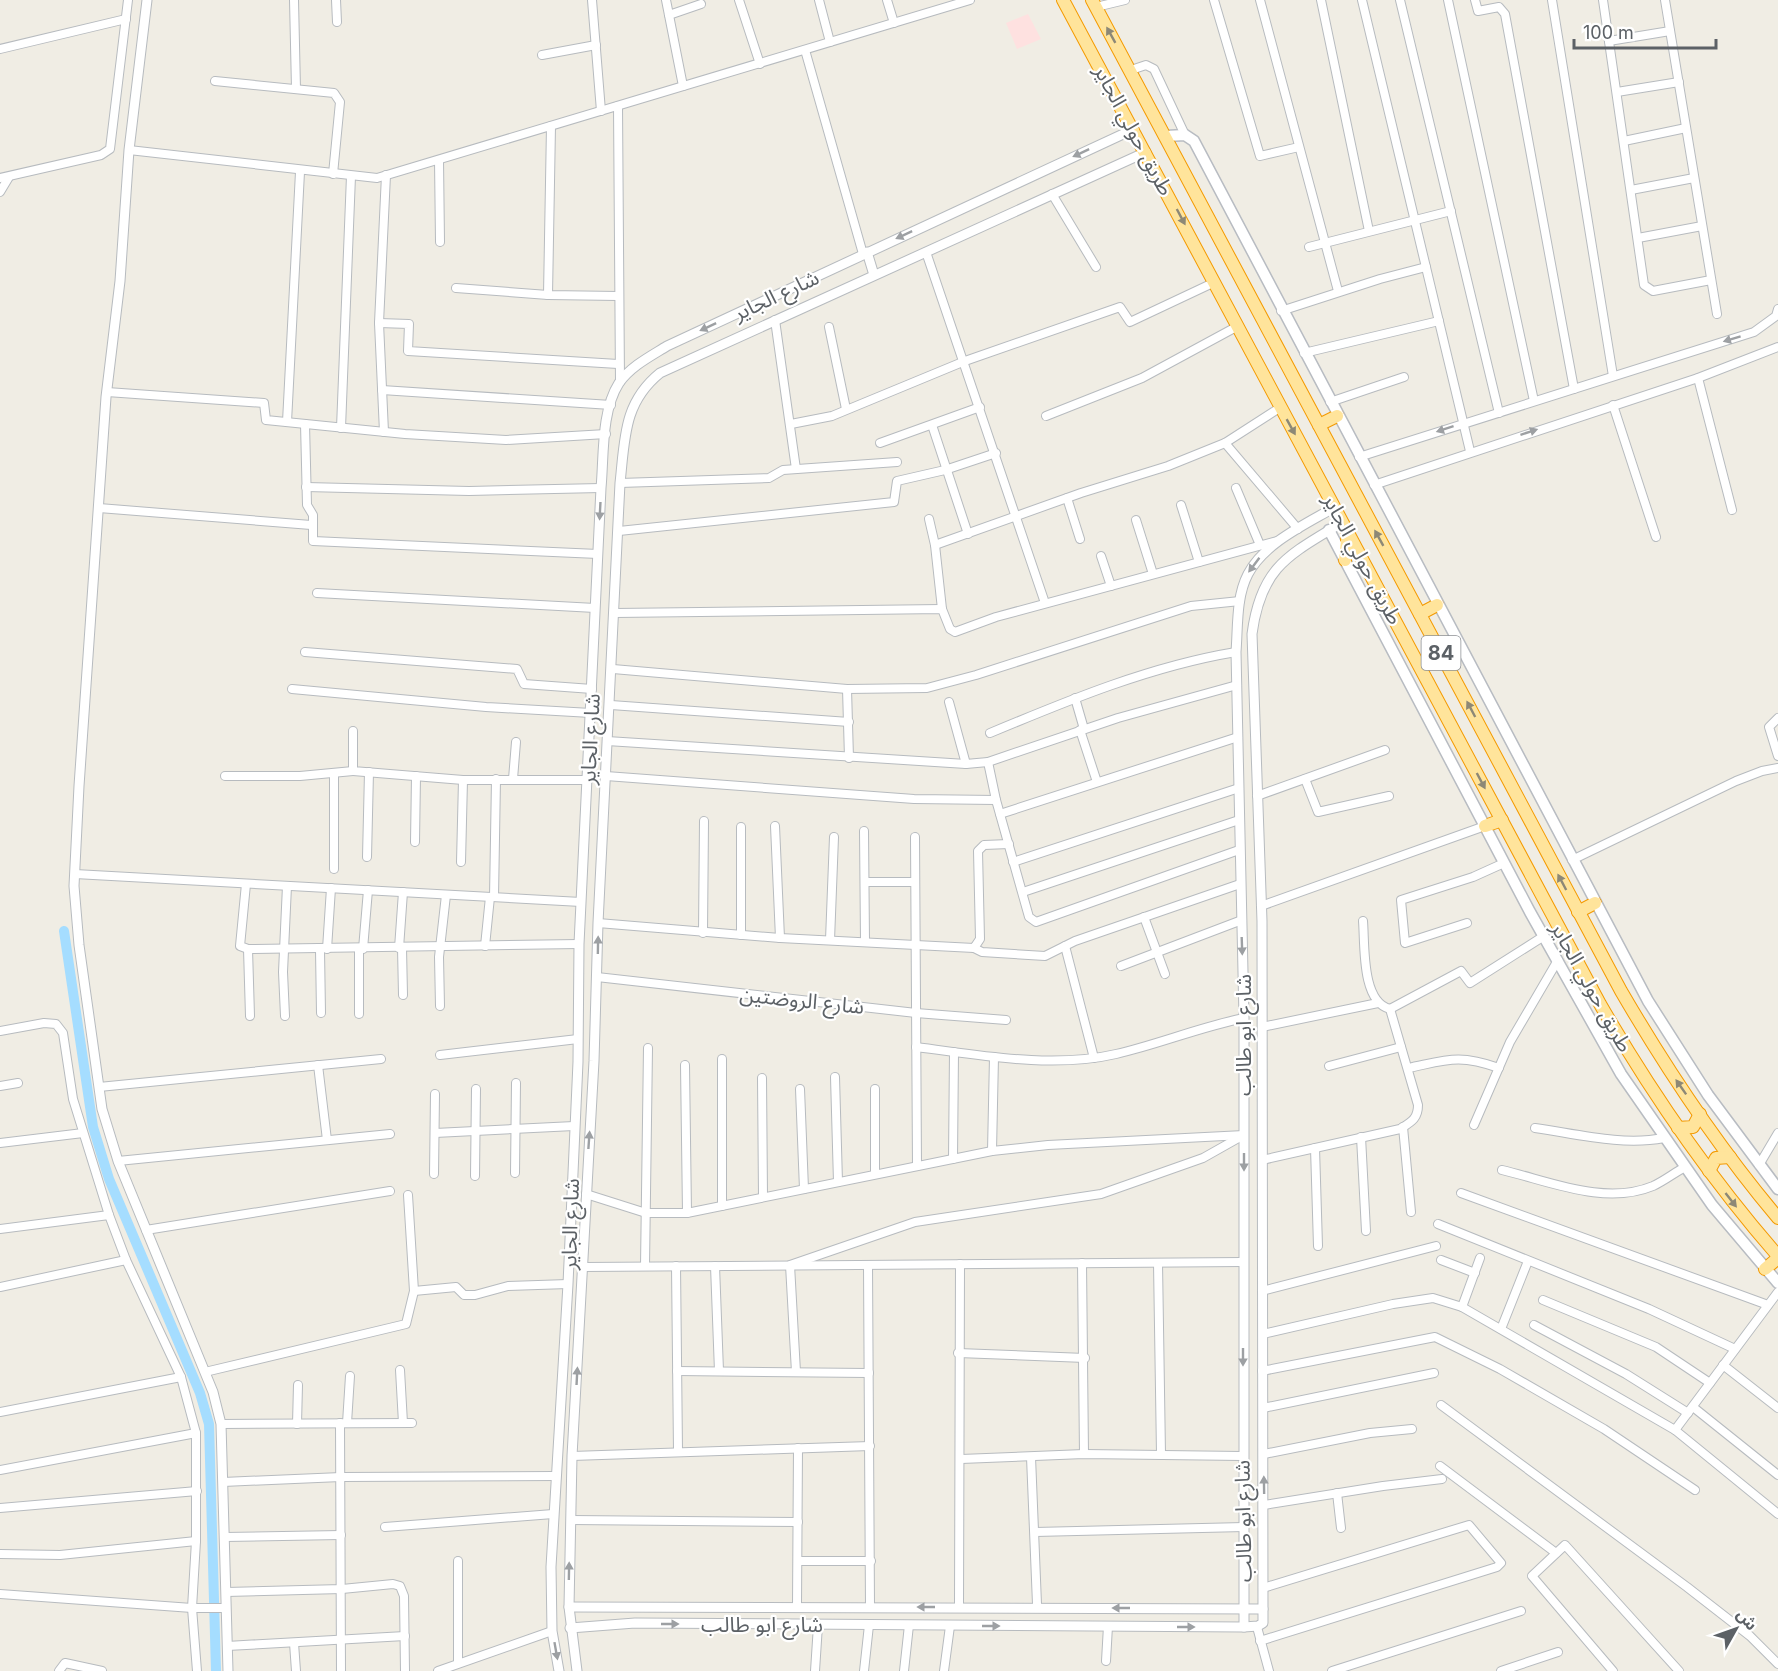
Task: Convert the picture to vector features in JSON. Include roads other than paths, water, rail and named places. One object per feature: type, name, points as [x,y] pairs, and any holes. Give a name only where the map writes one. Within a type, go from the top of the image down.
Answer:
[{"type":"highway","name":"طريق حولي الجاير","points":[[1063,0],[1600,1004],[1646,1082],[1678,1128],[1709,1171],[1778,1257]]},
{"type":"highway","name":"طريق حولي الجاير","points":[[1094,4],[1635,1016],[1730,1157],[1778,1218]]},
{"type":"highway","points":[[1319,425],[1337,416]]},
{"type":"highway","points":[[1345,560],[1346,526]]},
{"type":"highway","points":[[1420,614],[1437,605]]},
{"type":"highway","points":[[1485,826],[1502,820]]},
{"type":"highway","points":[[1578,912],[1595,903]]},
{"type":"highway","points":[[1678,1128],[1693,1127],[1700,1114]]},
{"type":"highway","points":[[1709,1171],[1716,1158],[1730,1157]]},
{"type":"highway","points":[[1766,1269],[1778,1257]]},
{"type":"main road","points":[[1166,136],[1185,135],[1194,141],[1281,311],[1595,903],[1672,1041],[1778,1189]]},
{"type":"main road","points":[[1329,530],[1504,863],[1621,1074],[1712,1205],[1778,1283]]},
{"type":"street","points":[[0,178],[101,155],[110,149],[128,0]]},
{"type":"street","points":[[147,0],[129,150],[120,281],[106,392],[75,874],[79,945],[102,1109],[118,1161],[205,1372],[221,1424],[228,1671]]},
{"type":"street","points":[[294,0],[296,89]]},
{"type":"street","points":[[336,0],[337,22]]},
{"type":"street","points":[[592,0],[601,111]]},
{"type":"street","points":[[666,0],[683,86]]},
{"type":"street","points":[[739,0],[760,64]]},
{"type":"street","points":[[819,0],[830,42]]},
{"type":"street","points":[[887,0],[894,23]]},
{"type":"street","points":[[129,150],[300,172],[377,178],[968,0]]},
{"type":"street","points":[[1094,4],[1124,0]]},
{"type":"street","points":[[1214,0],[1260,156],[1299,147]]},
{"type":"street","points":[[1260,0],[1338,291]]},
{"type":"street","points":[[1321,0],[1369,231]]},
{"type":"street","points":[[1362,0],[1470,451]]},
{"type":"street","points":[[1400,0],[1499,413]]},
{"type":"street","points":[[1448,0],[1534,401]]},
{"type":"street","points":[[1474,0],[1478,11],[1499,7],[1505,14],[1574,389]]},
{"type":"street","points":[[1552,0],[1613,376]]},
{"type":"street","points":[[1604,0],[1644,285],[1653,291],[1711,280]]},
{"type":"street","points":[[1665,0],[1717,314]]},
{"type":"street","points":[[669,15],[700,4]]},
{"type":"street","points":[[0,49],[126,19]]},
{"type":"street","points":[[1609,40],[1670,31]]},
{"type":"street","points":[[542,55],[596,45]]},
{"type":"street","points":[[805,50],[865,253],[874,275]]},
{"type":"street","points":[[1131,70],[1146,65],[1154,69],[1185,135]]},
{"type":"street","points":[[216,81],[327,91],[339,97],[333,174]]},
{"type":"street","points":[[1617,92],[1678,82]]},
{"type":"street","points":[[618,106],[618,364],[620,382]]},
{"type":"street","points":[[548,295],[551,126]]},
{"type":"street","points":[[1624,141],[1686,128]]},
{"type":"street","name":"شارع الجاير","points":[[559,1671],[552,1631],[555,1476],[568,1284],[578,1062],[579,944],[601,488],[611,405],[620,382],[633,369],[667,346],[1134,129]]},
{"type":"street","name":"شارع الجاير","points":[[577,1671],[569,1606],[572,1456],[594,1060],[598,923],[613,669],[620,483],[626,427],[637,396],[647,383],[660,373],[1146,152]]},
{"type":"street","points":[[439,160],[440,242]]},
{"type":"street","points":[[287,422],[300,172]]},
{"type":"street","points":[[384,432],[379,322],[386,175]]},
{"type":"street","points":[[341,428],[351,176]]},
{"type":"street","points":[[0,192],[9,177]]},
{"type":"street","points":[[1631,190],[1694,178]]},
{"type":"street","points":[[1052,194],[1096,267]]},
{"type":"street","points":[[1309,247],[1451,211]]},
{"type":"street","points":[[1638,238],[1702,226]]},
{"type":"street","points":[[926,252],[965,361],[1045,603]]},
{"type":"street","points":[[1281,311],[1338,291],[1426,267]]},
{"type":"street","points":[[791,424],[832,416],[965,361],[1120,307],[1130,322],[1215,282]]},
{"type":"street","points":[[456,288],[548,295],[618,296]]},
{"type":"street","points":[[1359,457],[1754,332],[1776,316],[1778,309]]},
{"type":"street","points":[[776,320],[796,469]]},
{"type":"street","points":[[1304,352],[1439,321]]},
{"type":"street","points":[[379,322],[409,324],[408,351],[618,364]]},
{"type":"street","points":[[1046,416],[1142,378],[1238,326]]},
{"type":"street","points":[[829,327],[846,409]]},
{"type":"street","points":[[1374,485],[1470,451],[1698,378],[1778,347]]},
{"type":"street","points":[[1330,402],[1404,377]]},
{"type":"street","points":[[1698,378],[1732,510]]},
{"type":"street","points":[[382,390],[611,405]]},
{"type":"street","points":[[106,392],[264,403],[266,420],[384,432],[506,440],[606,434]]},
{"type":"street","points":[[1613,405],[1656,537]]},
{"type":"street","points":[[880,443],[980,407]]},
{"type":"street","points":[[935,545],[1067,498],[1168,466],[1225,443],[1281,407]]},
{"type":"street","points":[[305,424],[307,506],[313,516],[311,525],[314,541],[598,554]]},
{"type":"street","points":[[932,424],[945,470],[968,534]]},
{"type":"street","points":[[1225,443],[1302,527],[1311,531],[1314,540]]},
{"type":"street","points":[[619,531],[894,502],[897,481],[945,470],[996,453]]},
{"type":"street","points":[[620,483],[769,478],[783,470],[897,462]]},
{"type":"street","points":[[306,486],[469,491],[601,488]]},
{"type":"street","points":[[1236,488],[1260,545]]},
{"type":"street","points":[[1067,498],[1080,539]]},
{"type":"street","points":[[1181,505],[1198,562]]},
{"type":"street","name":"شارع ابو طالب","points":[[1245,1609],[1242,1456],[1244,1018],[1236,651],[1240,601],[1252,567],[1267,551],[1335,507]]},
{"type":"street","points":[[99,508],[311,525]]},
{"type":"street","points":[[929,519],[935,545],[942,609],[950,629],[955,632],[1045,603],[1284,539]]},
{"type":"street","points":[[1136,520],[1154,574]]},
{"type":"street","name":"شارع ابو طالب","points":[[570,1628],[635,1623],[1244,1627],[1263,1623],[1261,906],[1252,634],[1255,611],[1268,578],[1278,565],[1329,530],[1346,526]]},
{"type":"street","points":[[1101,556],[1111,586]]},
{"type":"street","points":[[317,592],[596,608]]},
{"type":"street","points":[[613,669],[847,689],[927,688],[976,675],[1191,606],[1240,601]]},
{"type":"street","points":[[615,613],[942,609]]},
{"type":"street","points":[[990,733],[1075,698],[1202,657],[1236,651]]},
{"type":"street","points":[[305,652],[517,669],[524,684],[592,689]]},
{"type":"street","points":[[607,741],[966,764],[988,762],[1082,730],[1237,685]]},
{"type":"street","points":[[847,689],[849,758]]},
{"type":"street","points":[[291,690],[486,707],[591,712]]},
{"type":"street","points":[[1075,698],[1096,782]]},
{"type":"street","points":[[949,702],[966,764]]},
{"type":"street","points":[[610,705],[849,722]]},
{"type":"street","points":[[1778,718],[1769,727],[1778,756]]},
{"type":"street","points":[[353,731],[353,771]]},
{"type":"street","points":[[1000,814],[1238,737]]},
{"type":"street","points":[[513,779],[516,742]]},
{"type":"street","points":[[1257,796],[1385,750]]},
{"type":"street","points":[[988,762],[996,800],[1029,917],[1036,922],[1239,850]]},
{"type":"street","points":[[1572,860],[1736,781],[1762,771],[1778,768]]},
{"type":"street","points":[[225,776],[353,771],[463,780],[588,780]]},
{"type":"street","points":[[367,856],[369,772]]},
{"type":"street","points":[[334,773],[334,869]]},
{"type":"street","points":[[415,842],[416,776]]},
{"type":"street","points":[[606,776],[914,799],[996,800]]},
{"type":"street","points":[[484,946],[493,897],[496,779]]},
{"type":"street","points":[[1305,779],[1318,812],[1389,796]]},
{"type":"street","points":[[461,862],[463,780]]},
{"type":"street","points":[[1013,862],[1239,788]]},
{"type":"street","points":[[1023,892],[1239,820]]},
{"type":"street","points":[[703,933],[704,821]]},
{"type":"street","points":[[775,826],[780,938]]},
{"type":"street","points":[[1261,906],[1485,826]]},
{"type":"street","points":[[741,827],[741,935]]},
{"type":"street","points":[[864,831],[865,942]]},
{"type":"street","points":[[830,940],[834,837]]},
{"type":"street","points":[[915,837],[917,1166]]},
{"type":"street","points":[[974,948],[980,939],[978,851],[984,846],[1009,844]]},
{"type":"street","points":[[1467,924],[1405,943],[1401,900],[1473,877],[1504,863]]},
{"type":"street","points":[[75,874],[581,902]]},
{"type":"street","points":[[866,882],[915,882]]},
{"type":"street","points":[[246,884],[240,946],[248,949],[579,944]]},
{"type":"street","points":[[598,923],[703,933],[974,948],[982,952],[1045,956],[1065,946],[1240,884]]},
{"type":"street","points":[[285,1016],[284,950],[287,886]]},
{"type":"street","points":[[321,1013],[323,949],[331,888]]},
{"type":"street","points":[[359,1014],[361,949],[368,890]]},
{"type":"street","points":[[403,892],[401,948],[403,995]]},
{"type":"street","points":[[440,1006],[441,947],[446,895]]},
{"type":"street","points":[[1144,917],[1165,974]]},
{"type":"street","points":[[1121,966],[1242,920]]},
{"type":"street","points":[[1262,1160],[1403,1127],[1418,1114],[1418,1105],[1390,1009],[1378,1003],[1368,984],[1363,921]]},
{"type":"street","points":[[1390,1009],[1461,971],[1470,983],[1544,936]]},
{"type":"street","points":[[1065,946],[1094,1058]]},
{"type":"street","points":[[248,949],[250,1016]]},
{"type":"street","points":[[1474,1125],[1510,1042],[1558,960]]},
{"type":"street","name":"شارع الروضتين","points":[[597,977],[916,1013],[1006,1020]]},
{"type":"street","points":[[1262,1027],[1378,1003]]},
{"type":"street","points":[[916,1047],[994,1057],[1073,1060],[1115,1055],[1207,1025],[1244,1018]]},
{"type":"street","points":[[0,1031],[44,1023],[56,1024],[63,1033],[73,1099],[110,1215],[126,1260],[181,1377],[196,1433],[196,1541],[192,1608],[197,1671]]},
{"type":"street","points":[[440,1055],[578,1039]]},
{"type":"street","points":[[1329,1066],[1401,1047]]},
{"type":"street","points":[[645,1266],[648,1048]]},
{"type":"street","points":[[952,1159],[954,1052]]},
{"type":"street","points":[[992,1150],[994,1057]]},
{"type":"street","points":[[1408,1068],[1455,1058],[1472,1059],[1498,1068]]},
{"type":"street","points":[[99,1087],[381,1059]]},
{"type":"street","points":[[722,1059],[722,1206]]},
{"type":"street","points":[[578,1062],[594,1060]]},
{"type":"street","points":[[318,1065],[327,1140]]},
{"type":"street","points":[[685,1065],[687,1213]]},
{"type":"street","points":[[836,1077],[838,1182]]},
{"type":"street","points":[[762,1078],[763,1197]]},
{"type":"street","points":[[1244,1079],[1262,1078]]},
{"type":"street","points":[[0,1086],[18,1083]]},
{"type":"street","points":[[516,1083],[516,1173]]},
{"type":"street","points":[[475,1176],[476,1089]]},
{"type":"street","points":[[800,1089],[804,1189]]},
{"type":"street","points":[[875,1089],[875,1174]]},
{"type":"street","points":[[434,1174],[435,1094]]},
{"type":"street","points":[[435,1133],[574,1126]]},
{"type":"street","points":[[1403,1127],[1412,1212]]},
{"type":"street","points":[[1535,1128],[1646,1142],[1664,1138]]},
{"type":"street","points":[[0,1143],[83,1133]]},
{"type":"street","points":[[1759,1165],[1778,1133]]},
{"type":"street","points":[[118,1161],[390,1134]]},
{"type":"street","points":[[586,1194],[646,1214],[687,1213],[992,1150],[1048,1145],[1244,1136]]},
{"type":"street","points":[[790,1265],[915,1222],[1101,1194],[1203,1158],[1244,1136]]},
{"type":"street","points":[[1361,1137],[1366,1231]]},
{"type":"street","points":[[1315,1148],[1317,1246]]},
{"type":"street","points":[[1502,1170],[1598,1193],[1619,1195],[1653,1186],[1685,1167]]},
{"type":"street","points":[[146,1230],[390,1191]]},
{"type":"street","points":[[1461,1193],[1687,1273],[1768,1305]]},
{"type":"street","points":[[205,1372],[406,1324],[414,1291],[408,1195]]},
{"type":"street","points":[[0,1229],[110,1215]]},
{"type":"street","points":[[1438,1224],[1649,1309],[1736,1349]]},
{"type":"street","points":[[1262,1291],[1436,1246]]},
{"type":"street","points":[[1462,1307],[1480,1258]]},
{"type":"street","points":[[0,1287],[126,1260]]},
{"type":"street","points":[[1441,1260],[1475,1273]]},
{"type":"street","points":[[1500,1329],[1528,1261]]},
{"type":"street","points":[[583,1267],[1243,1262]]},
{"type":"street","points":[[1082,1263],[1085,1358],[1084,1454]]},
{"type":"street","points":[[1158,1263],[1161,1454]]},
{"type":"street","points":[[868,1264],[870,1607]]},
{"type":"street","points":[[959,1607],[960,1264]]},
{"type":"street","points":[[790,1265],[796,1372]]},
{"type":"street","points":[[676,1266],[678,1451]]},
{"type":"street","points":[[715,1266],[719,1371]]},
{"type":"street","points":[[414,1291],[456,1287],[465,1295],[475,1295],[508,1286],[568,1284]]},
{"type":"street","points":[[1675,1430],[1778,1292]]},
{"type":"street","points":[[1263,1334],[1393,1304],[1433,1298],[1462,1307],[1675,1430],[1778,1514]]},
{"type":"street","points":[[1543,1300],[1656,1347],[1710,1383]]},
{"type":"street","points":[[1534,1324],[1690,1410],[1778,1475]]},
{"type":"street","points":[[1262,1371],[1435,1337],[1500,1370],[1604,1429],[1695,1490]]},
{"type":"street","points":[[958,1353],[1085,1358]]},
{"type":"street","points":[[1723,1365],[1778,1408]]},
{"type":"street","points":[[400,1370],[402,1423]]},
{"type":"street","points":[[677,1371],[869,1373]]},
{"type":"street","points":[[1263,1408],[1434,1373]]},
{"type":"street","points":[[341,1671],[341,1477],[344,1423],[351,1376]]},
{"type":"street","points":[[0,1412],[181,1377]]},
{"type":"street","points":[[297,1424],[298,1385]]},
{"type":"street","points":[[1441,1404],[1750,1636],[1778,1664]]},
{"type":"street","points":[[221,1424],[412,1423]]},
{"type":"street","points":[[1264,1454],[1370,1433],[1412,1429]]},
{"type":"street","points":[[0,1470],[196,1433]]},
{"type":"street","points":[[572,1456],[870,1446]]},
{"type":"street","points":[[797,1606],[798,1448]]},
{"type":"street","points":[[961,1459],[1084,1454],[1242,1456]]},
{"type":"street","points":[[1030,1457],[1037,1604]]},
{"type":"street","points":[[1440,1466],[1556,1552]]},
{"type":"street","points":[[223,1482],[341,1477],[555,1476]]},
{"type":"street","points":[[1264,1505],[1442,1479]]},
{"type":"street","points":[[0,1508],[197,1491]]},
{"type":"street","points":[[1337,1493],[1341,1528]]},
{"type":"street","points":[[385,1527],[554,1514]]},
{"type":"street","points":[[571,1520],[798,1522]]},
{"type":"street","points":[[1260,1641],[1497,1567],[1501,1563],[1469,1525],[1263,1588]]},
{"type":"street","points":[[1035,1532],[1244,1527]]},
{"type":"street","points":[[225,1537],[341,1535]]},
{"type":"street","points":[[0,1554],[60,1555],[196,1541]]},
{"type":"street","points":[[1613,1671],[1532,1576],[1565,1545],[1679,1671]]},
{"type":"street","points":[[458,1561],[458,1663]]},
{"type":"street","points":[[798,1561],[871,1561]]},
{"type":"street","points":[[226,1592],[342,1589],[393,1584],[400,1587],[404,1596],[405,1671]]},
{"type":"street","points":[[0,1594],[192,1608],[226,1608]]},
{"type":"street","points":[[633,1605],[635,1623]]},
{"type":"street","name":"شارع ابو طالب","points":[[569,1606],[1263,1609]]},
{"type":"street","points":[[1148,1608],[1148,1627]]},
{"type":"street","points":[[1244,1627],[1245,1609]]},
{"type":"street","points":[[1332,1671],[1521,1611]]},
{"type":"street","points":[[815,1671],[818,1625]]},
{"type":"street","points":[[864,1671],[869,1625]]},
{"type":"street","points":[[904,1671],[909,1625]]},
{"type":"street","points":[[944,1671],[950,1626]]},
{"type":"street","points":[[1106,1661],[1108,1626]]},
{"type":"street","points":[[1257,1626],[1269,1671]]},
{"type":"street","points":[[438,1671],[552,1631]]},
{"type":"street","points":[[227,1646],[405,1636]]},
{"type":"street","points":[[294,1643],[296,1671]]},
{"type":"street","points":[[1501,1671],[1558,1652]]},
{"type":"street","points":[[59,1671],[65,1663],[102,1671]]},
{"type":"waterway","points":[[64,931],[93,1127],[109,1179],[200,1393],[209,1424],[216,1671]]}]
